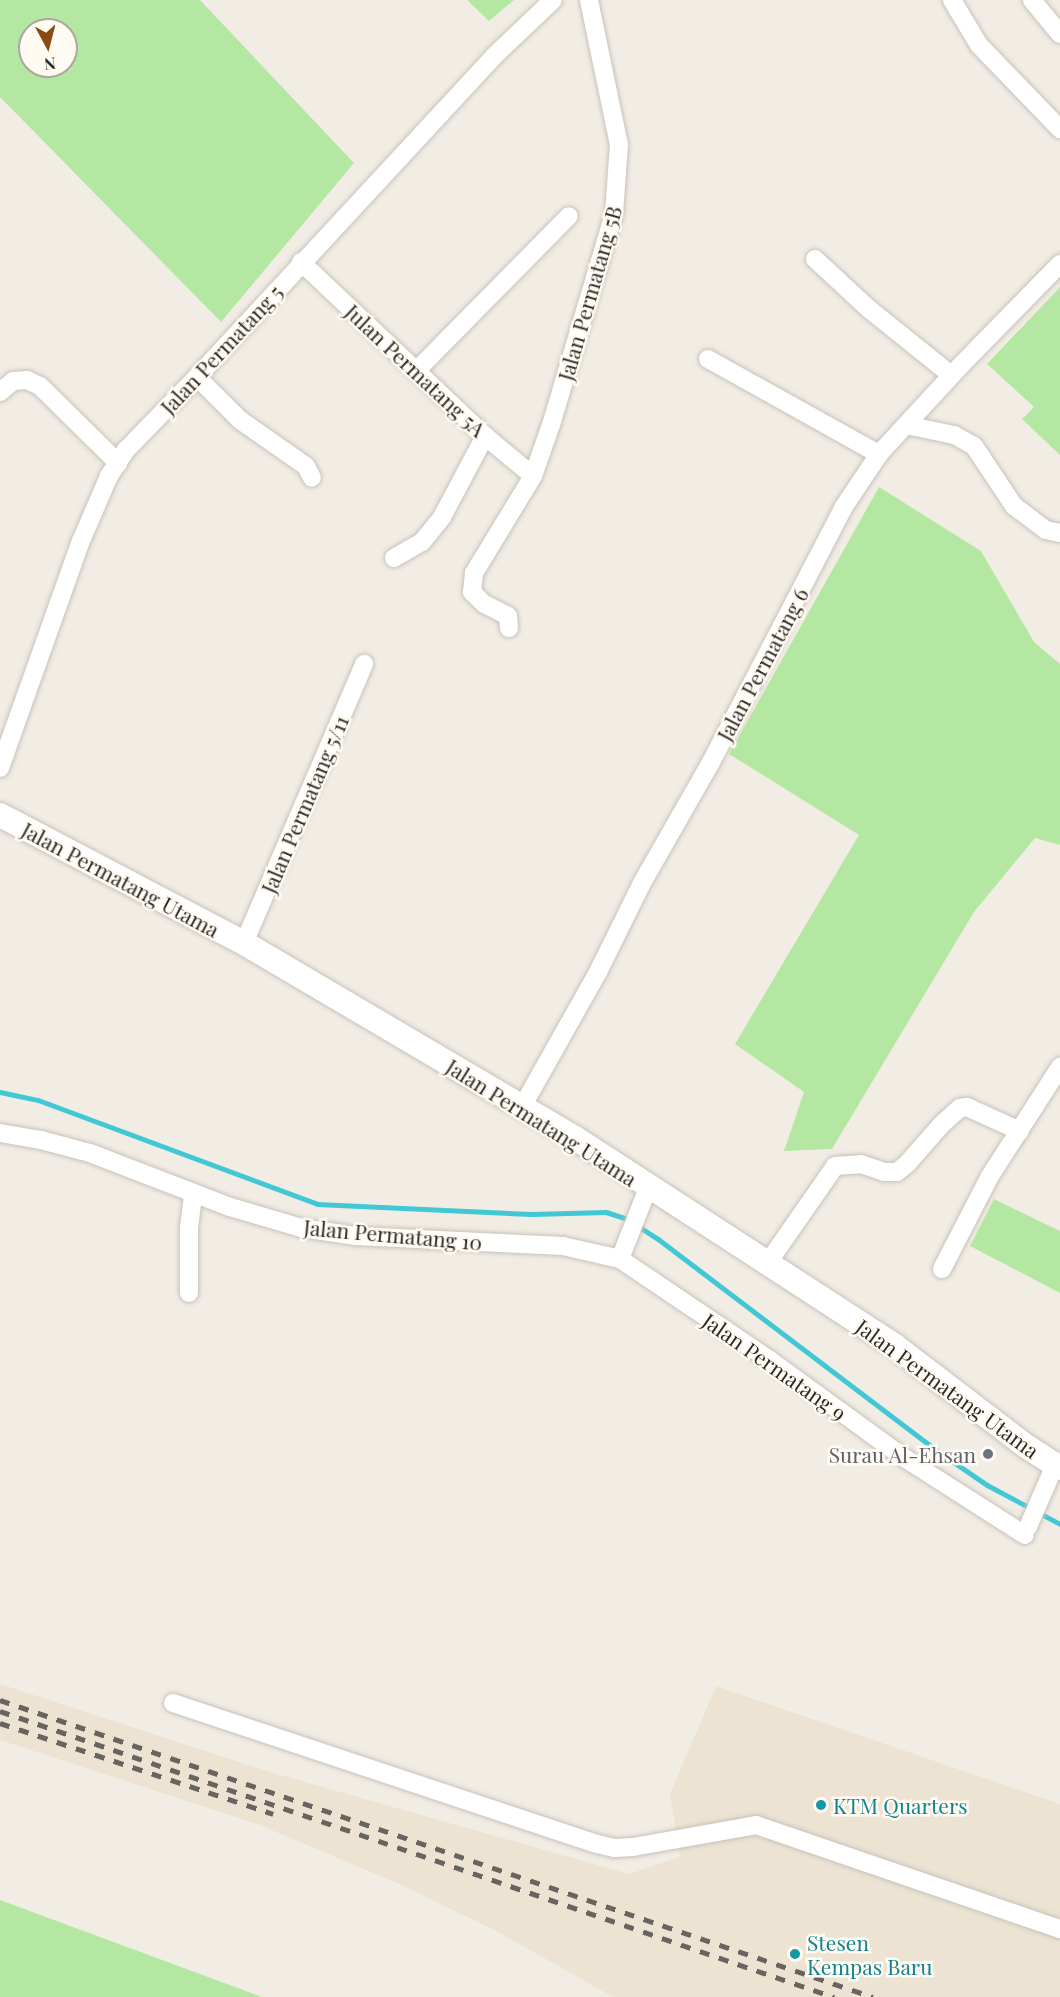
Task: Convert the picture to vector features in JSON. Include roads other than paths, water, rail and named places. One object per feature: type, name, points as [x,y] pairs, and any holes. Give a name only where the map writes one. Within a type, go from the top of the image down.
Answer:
[{"type":"street","name":"Jalan Permatang 5","points":[[0,768],[81,541],[109,476],[126,450],[197,377],[494,56],[554,0]]},
{"type":"street","name":"Jalan Permatang 5B","points":[[509,628],[508,616],[484,604],[472,592],[474,573],[533,476],[551,425],[614,213],[619,145],[589,0]]},
{"type":"street","points":[[952,0],[979,45],[1060,129]]},
{"type":"street","points":[[1032,0],[1060,34]]},
{"type":"street","name":"Jalan Permatang 5B","points":[[417,370],[569,216]]},
{"type":"street","points":[[815,260],[869,309],[951,375]]},
{"type":"street","name":"Julan Permatang 5A","points":[[301,262],[485,436],[533,476]]},
{"type":"street","name":"Jalan Permatang 6","points":[[522,1107],[598,972],[642,883],[710,764],[843,508],[879,454],[951,375],[1060,264]]},
{"type":"street","points":[[708,360],[879,454]]},
{"type":"street","points":[[197,377],[240,420],[306,466],[312,478]]},
{"type":"street","points":[[0,392],[13,381],[27,380],[40,386],[118,463]]},
{"type":"street","points":[[906,424],[954,435],[974,446],[1014,506],[1046,530],[1060,533]]},
{"type":"street","points":[[394,558],[422,542],[442,517],[485,436]]},
{"type":"street","name":"Jalan Permatang 5/11","points":[[244,943],[364,664]]},
{"type":"street","name":"Jalan Permatang Utama","points":[[0,815],[244,943],[575,1138],[644,1197],[767,1264],[895,1346],[1008,1433],[1058,1466]]},
{"type":"street","points":[[942,1269],[990,1176],[1060,1066]]},
{"type":"street","points":[[767,1264],[835,1166],[861,1164],[884,1172],[897,1172],[960,1108],[967,1107],[1020,1131]]},
{"type":"street","name":"Jalan Permatang 10","points":[[0,1133],[41,1140],[90,1153],[230,1207],[302,1228],[356,1236],[562,1246],[622,1255]]},
{"type":"street","points":[[189,1293],[189,1228],[193,1193]]},
{"type":"street","points":[[622,1255],[644,1197]]},
{"type":"street","name":"Jalan Permatang 9","points":[[622,1255],[906,1459],[1027,1531],[1044,1491],[1058,1466]]},
{"type":"street","points":[[172,1703],[597,1844],[633,1847],[756,1826],[1060,1929]]},
{"type":"waterway","points":[[0,1092],[38,1100],[317,1204],[531,1214],[606,1212],[627,1219],[658,1239],[936,1450],[987,1485],[1060,1524]]},
{"type":"railway","points":[[0,1700],[873,1997]]},
{"type":"railway","points":[[0,1711],[834,1997]]},
{"type":"railway","points":[[0,1723],[273,1814]]},
{"type":"place","name":"Surau Al-Ehsan","points":[[988,1454]]},
{"type":"place","name":"KTM Quarters","points":[[821,1805]]},
{"type":"place","name":"Stesen Kempas Baru","points":[[795,1954]]}]
